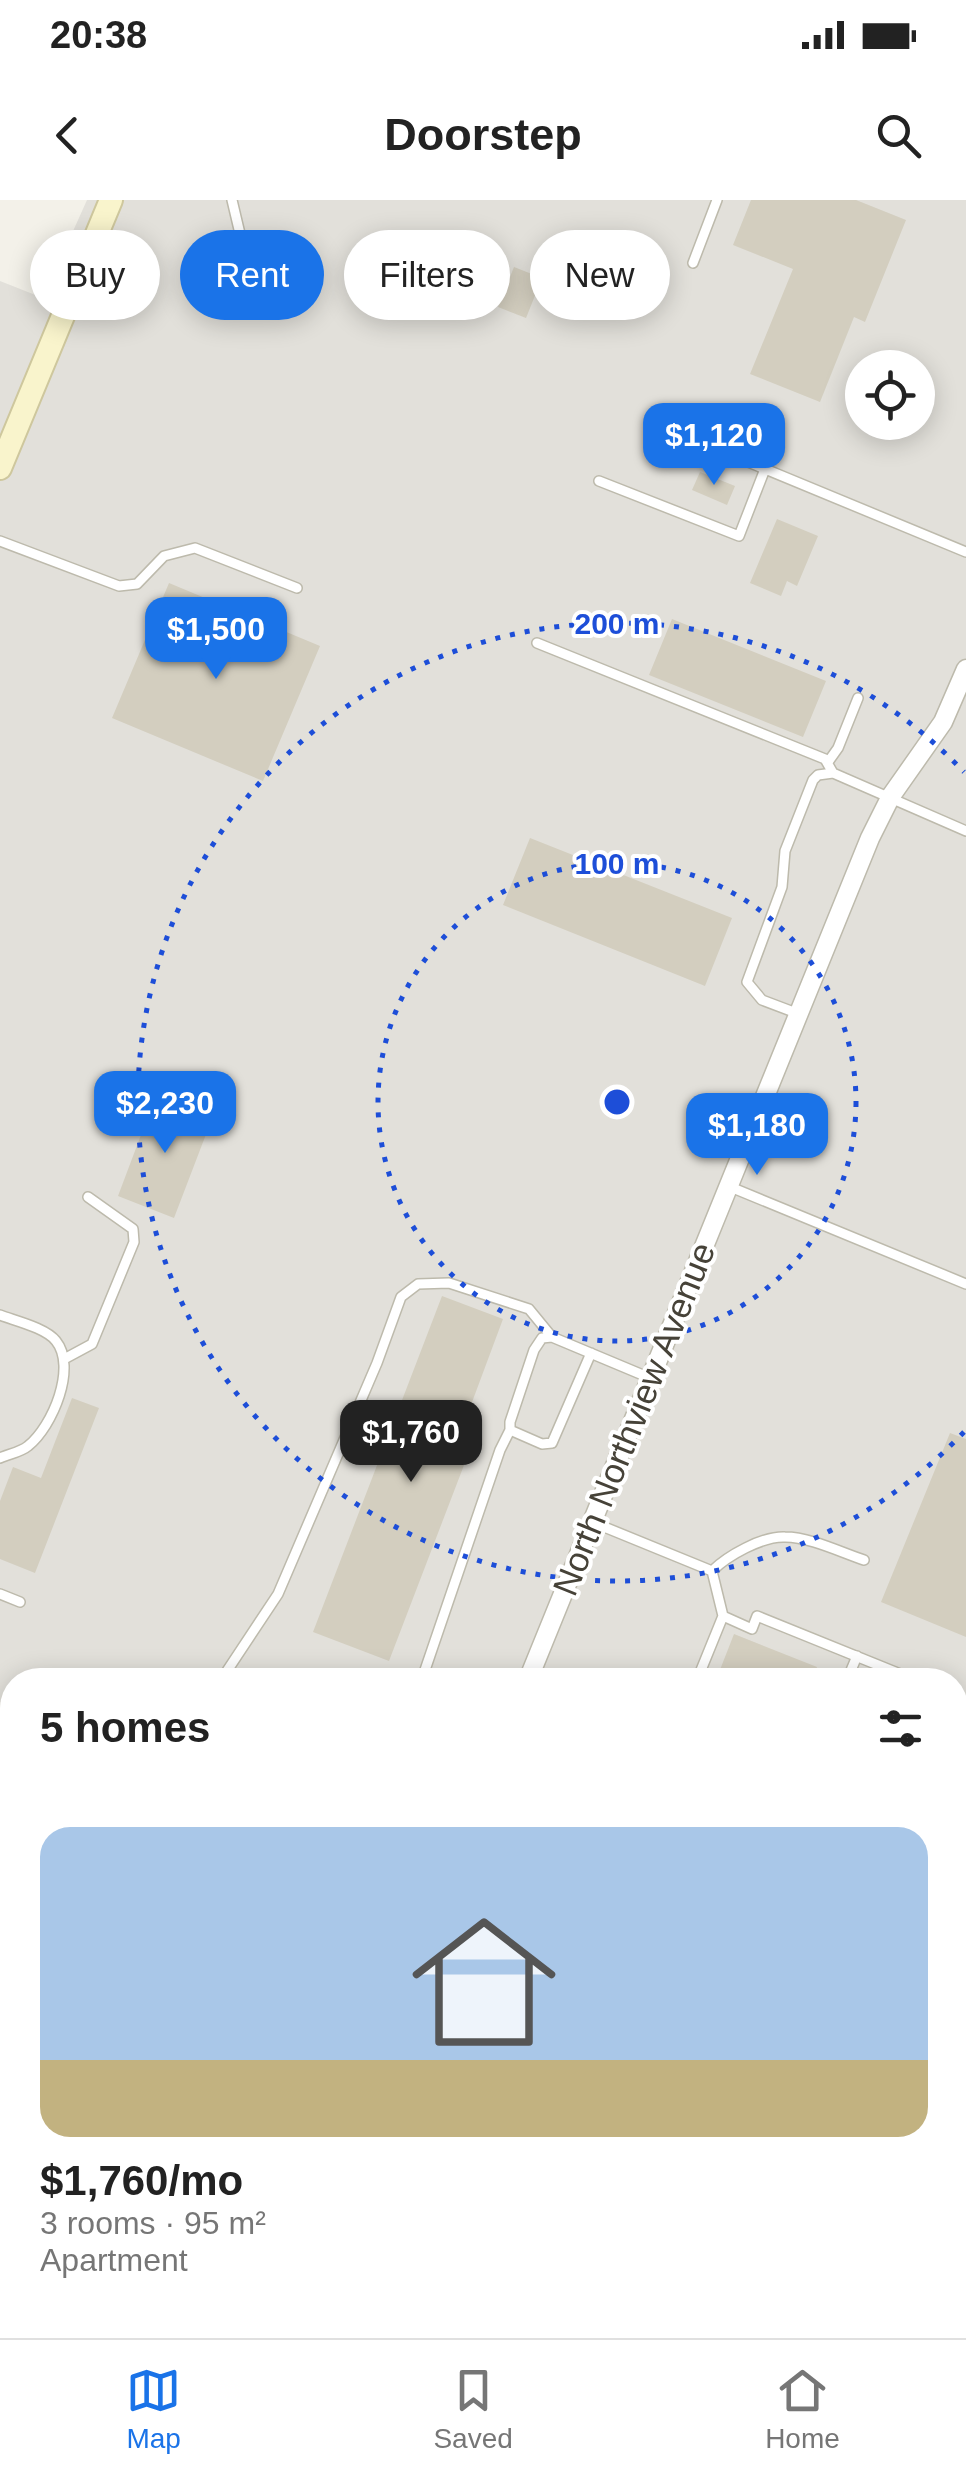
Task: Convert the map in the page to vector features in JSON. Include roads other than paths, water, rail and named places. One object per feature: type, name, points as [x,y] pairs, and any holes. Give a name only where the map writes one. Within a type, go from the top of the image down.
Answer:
[{"type":"main road","points":[[0,468],[111,200]]},
{"type":"street","name":"North Northview Avenue","points":[[533,1668],[870,838],[891,796],[943,722],[966,670]]},
{"type":"lane","points":[[232,200],[239,230]]},
{"type":"lane","points":[[693,262],[718,200]]},
{"type":"lane","points":[[695,440],[966,552]]},
{"type":"lane","points":[[599,481],[739,536],[765,469]]},
{"type":"lane","points":[[0,541],[119,586],[137,584],[164,556],[195,548],[297,588]]},
{"type":"lane","points":[[537,643],[828,762],[834,772]]},
{"type":"lane","points":[[828,762],[838,748],[858,698]]},
{"type":"lane","points":[[798,1014],[762,1000],[747,982],[782,887],[786,851],[818,775],[834,772],[966,831]]},
{"type":"lane","points":[[728,1186],[966,1284]]},
{"type":"lane","points":[[66,1358],[92,1344],[134,1242],[133,1228],[88,1197]]},
{"type":"lane","points":[[229,1668],[278,1594],[401,1298],[418,1284],[449,1283],[529,1309],[552,1337]]},
{"type":"lane","points":[[0,1315],[54,1337],[66,1358],[60,1390],[43,1430],[26,1448],[0,1458]]},
{"type":"lane","points":[[425,1668],[510,1430],[534,1350],[542,1338],[552,1337],[650,1378]]},
{"type":"lane","points":[[510,1430],[542,1444],[552,1443],[591,1353]]},
{"type":"lane","points":[[592,1522],[712,1572]]},
{"type":"lane","points":[[712,1572],[721,1562],[784,1536],[864,1560]]},
{"type":"lane","points":[[702,1668],[722,1616],[712,1572]]},
{"type":"lane","points":[[0,1594],[20,1602]]},
{"type":"lane","points":[[722,1616],[752,1628],[757,1616],[883,1668]]},
{"type":"lane","points":[[852,1668],[857,1656]]}]
